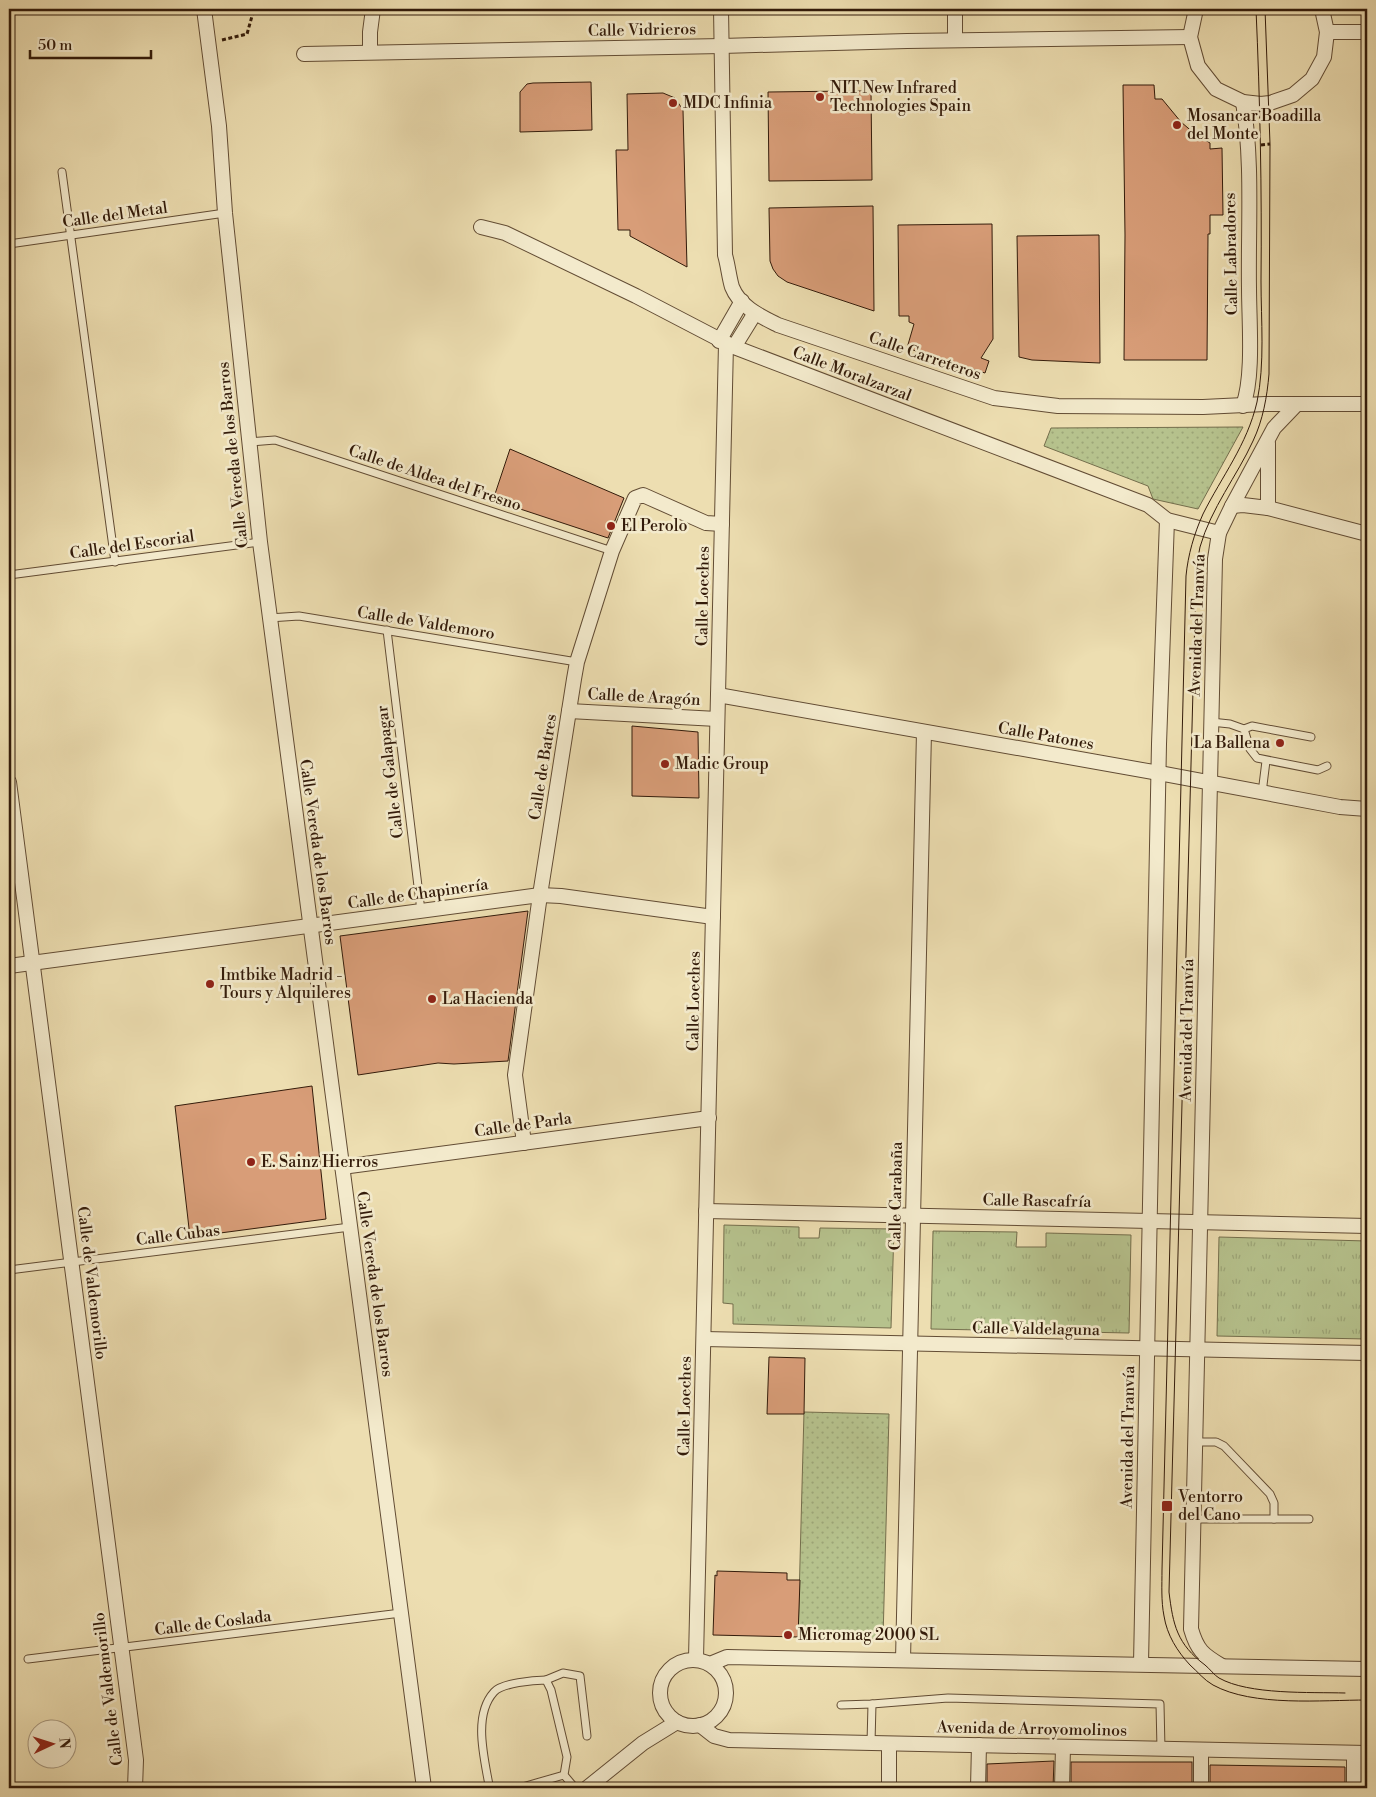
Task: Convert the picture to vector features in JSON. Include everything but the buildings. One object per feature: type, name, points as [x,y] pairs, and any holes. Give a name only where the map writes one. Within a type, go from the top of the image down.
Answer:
[{"type":"street","name":"Calle Vereda de los Barros","points":[[204,9],[219,126],[225,213],[269,618],[424,1788]]},
{"type":"street","points":[[370,52],[373,9]]},
{"type":"street","name":"Calle Carreteros","points":[[721,9],[726,255],[732,288],[755,313],[778,325],[994,398],[1058,406],[1203,407],[1367,404]]},
{"type":"street","points":[[955,9],[955,40]]},
{"type":"street","points":[[1196,9],[1190,38],[1198,66],[1204,74],[1216,89],[1243,102],[1270,103],[1293,95],[1312,79],[1324,57],[1328,32],[1322,9]]},
{"type":"street","points":[[1328,32],[1367,32]]},
{"type":"street","name":"Calle Vidrieros","points":[[304,54],[955,40],[1190,38]]},
{"type":"street","name":"Calle Labradores","points":[[1243,102],[1248,145],[1250,344],[1247,396],[1243,406]]},
{"type":"street","name":"Calle Moralzarzal","points":[[481,227],[505,233],[636,296],[726,344],[1148,505],[1167,520],[1219,533]]},
{"type":"street","name":"Calle Loeches","points":[[696,1660],[726,344],[742,301]]},
{"type":"street","name":"Calle Loeches","points":[[726,344],[755,313]]},
{"type":"street","name":"Avenida del Tranvía","points":[[1222,1666],[1204,1656],[1195,1643],[1191,1629],[1215,559],[1219,533],[1232,506],[1274,428],[1297,404]]},
{"type":"street","points":[[1268,440],[1268,508]]},
{"type":"street","name":"Calle de Batres","points":[[524,1143],[515,1075],[540,895],[577,662],[612,551],[635,498],[643,495],[706,523],[722,524]]},
{"type":"street","points":[[1232,506],[1243,504],[1268,508],[1367,534]]},
{"type":"street","name":"Avenida del Tranvía","points":[[1141,1664],[1159,773],[1167,520]]},
{"type":"street","name":"Calle Patones","points":[[718,695],[1159,773],[1262,794],[1340,807],[1367,809]]},
{"type":"street","name":"Calle de Aragón","points":[[569,711],[717,719]]},
{"type":"street","name":"Calle Carabaña","points":[[903,1660],[924,732]]},
{"type":"street","name":"Calle de Valdemorillo","points":[[9,782],[122,1648],[136,1760],[135,1788]]},
{"type":"street","name":"Calle de Chapinería","points":[[9,966],[540,895],[561,896],[713,917]]},
{"type":"street","name":"Calle de Parla","points":[[342,1167],[709,1118]]},
{"type":"street","name":"Calle Rascafría","points":[[706,1211],[1367,1226]]},
{"type":"street","name":"Calle Valdelaguna","points":[[704,1339],[1367,1353]]},
{"type":"street","points":[[710,1664],[727,1657],[1367,1668]]},
{"type":"street","points":[[685,1660],[696,1660],[710,1664],[718,1670],[724,1679],[726,1698],[723,1708],[717,1716],[700,1726],[677,1722],[668,1715],[662,1705],[660,1694],[662,1683],[667,1673],[675,1665],[685,1660]]},
{"type":"street","points":[[588,1788],[643,1744],[677,1722]]},
{"type":"street","name":"Avenida de Arroyomolinos","points":[[700,1726],[714,1736],[729,1740],[1361,1753]]},
{"type":"street","points":[[889,1744],[889,1788]]},
{"type":"street","points":[[978,1788],[979,1745]]},
{"type":"street","points":[[1062,1788],[1063,1747]]},
{"type":"street","points":[[1201,1750],[1201,1788]]},
{"type":"street","points":[[1354,1788],[1361,1753]]},
{"type":"lane","points":[[62,172],[115,562]]},
{"type":"lane","name":"Calle del Metal","points":[[9,244],[225,213]]},
{"type":"lane","name":"Calle de Aldea del Fresno","points":[[249,442],[275,440],[612,551]]},
{"type":"lane","name":"Calle del Escorial","points":[[9,576],[260,542]]},
{"type":"lane","name":"Calle de Valdemoro","points":[[269,618],[299,616],[577,662]]},
{"type":"lane","name":"Calle de Galapagar","points":[[387,630],[420,911]]},
{"type":"lane","points":[[1211,722],[1230,724],[1244,729],[1252,726],[1311,737]]},
{"type":"lane","points":[[1244,729],[1250,749],[1257,758],[1318,770],[1327,766]]},
{"type":"lane","points":[[1262,794],[1266,761]]},
{"type":"lane","name":"Calle Cubas","points":[[9,1270],[350,1226]]},
{"type":"lane","points":[[1195,1442],[1216,1442],[1224,1446],[1270,1494],[1274,1503],[1274,1519]]},
{"type":"lane","points":[[1193,1519],[1309,1520]]},
{"type":"lane","name":"Calle de Coslada","points":[[28,1659],[400,1613]]},
{"type":"lane","points":[[496,1788],[489,1784],[481,1738],[485,1706],[495,1690],[517,1682],[546,1680],[563,1673],[580,1676],[588,1736]]},
{"type":"lane","points":[[546,1680],[551,1690],[567,1757],[564,1774],[575,1788]]},
{"type":"lane","points":[[841,1705],[948,1698],[1160,1704],[1162,1749]]},
{"type":"lane","points":[[871,1743],[872,1704]]},
{"type":"lane","points":[[519,1788],[564,1774]]},
{"type":"path","points":[[208,44],[247,34],[254,9]]},
{"type":"green space","points":[[1243,427],[1198,509],[1153,499],[1148,486],[1044,446],[1051,428]]},
{"type":"green space","points":[[724,1225],[799,1227],[799,1238],[819,1238],[820,1228],[894,1229],[891,1328],[733,1324],[733,1304],[723,1303]]},
{"type":"green space","points":[[933,1231],[1017,1232],[1016,1247],[1046,1247],[1046,1233],[1131,1235],[1129,1333],[931,1329]]},
{"type":"green space","points":[[1219,1237],[1367,1241],[1367,1339],[1217,1336]]},
{"type":"green space","points":[[804,1412],[889,1414],[883,1639],[798,1637]]},
{"type":"tram line","points":[[1256,9],[1261,179],[1261,372],[1253,418],[1241,446],[1203,514],[1194,537],[1186,576],[1162,1605],[1170,1636],[1177,1648],[1190,1665],[1213,1685],[1248,1697],[1267,1699],[1288,1701],[1367,1700]]},
{"type":"tram line","points":[[1265,9],[1270,144],[1268,383],[1264,408],[1256,433],[1247,454],[1217,506],[1205,533],[1199,550],[1196,577],[1169,1592],[1172,1614],[1182,1641],[1219,1678],[1246,1687],[1263,1690],[1345,1693]]},
{"type":"place","name":"NIT New Infrared Technologies Spain","points":[[820,97]]},
{"type":"place","name":"MDC Infinia","points":[[673,103]]},
{"type":"place","name":"Mosancar Boadilla del Monte","points":[[1177,125]]},
{"type":"place","name":"El Perolo","points":[[611,526]]},
{"type":"place","name":"La Ballena","points":[[1280,743]]},
{"type":"place","name":"Madic Group","points":[[665,764]]},
{"type":"place","name":"Imtbike Madrid - Tours y Alquileres","points":[[210,984]]},
{"type":"place","name":"La Hacienda","points":[[432,999]]},
{"type":"place","name":"E. Sainz Hierros","points":[[251,1162]]},
{"type":"place","name":"Ventorro del Cano","points":[[1167,1506]]},
{"type":"place","name":"Micromag 2000 SL","points":[[788,1635]]}]
